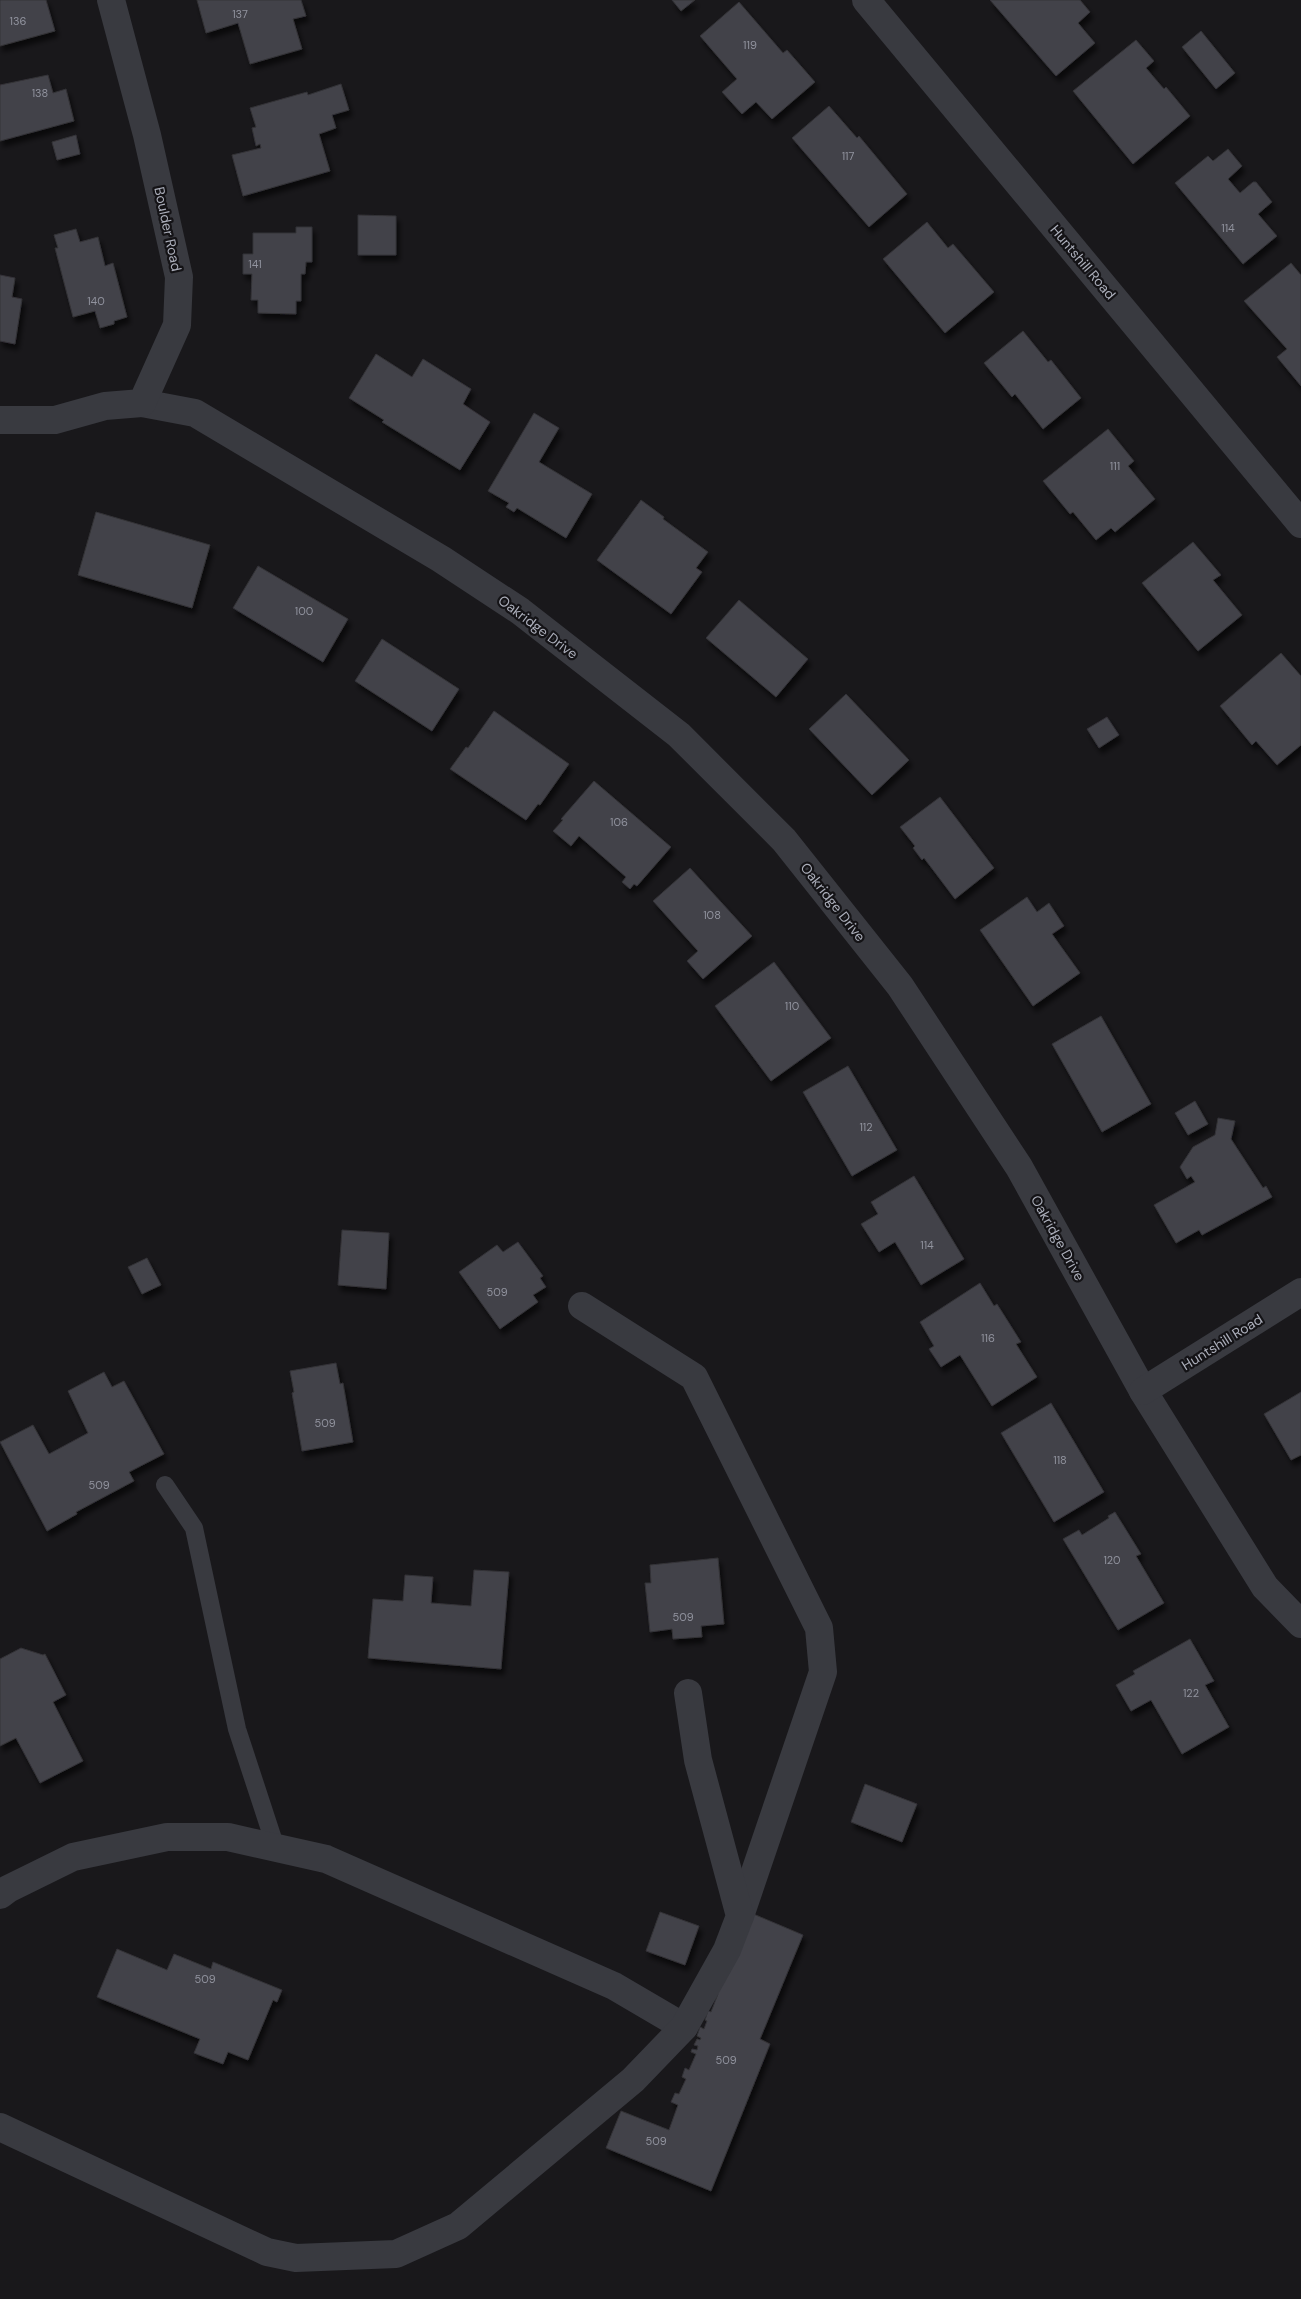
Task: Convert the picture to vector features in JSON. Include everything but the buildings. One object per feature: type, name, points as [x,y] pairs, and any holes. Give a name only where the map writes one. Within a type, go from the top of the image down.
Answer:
[{"type":"street","name":"Boulder Road","points":[[111,0],[148,136],[179,277],[177,325],[142,403]]},
{"type":"street","name":"Huntshill Road","points":[[866,0],[1301,524]]},
{"type":"street","points":[[0,420],[55,420],[105,406],[142,403]]},
{"type":"street","name":"Oakridge Drive","points":[[142,403],[195,413],[441,559],[520,611],[679,735],[784,840],[900,986],[1019,1167],[1143,1391],[1265,1587],[1301,1624]]},
{"type":"street","name":"Huntshill Road","points":[[1143,1391],[1301,1292]]},
{"type":"street","points":[[0,2127],[267,2252],[296,2258],[396,2254],[458,2226],[633,2080],[684,2026],[727,1950],[823,1672],[819,1628],[694,1377],[582,1306]]},
{"type":"street","points":[[688,1693],[698,1760],[740,1916]]},
{"type":"street","points":[[0,1895],[8,1889],[74,1857],[167,1838],[228,1838],[326,1859],[614,1986],[684,2026]]},
{"type":"lane","points":[[165,1485],[194,1528],[237,1729],[276,1848]]}]
